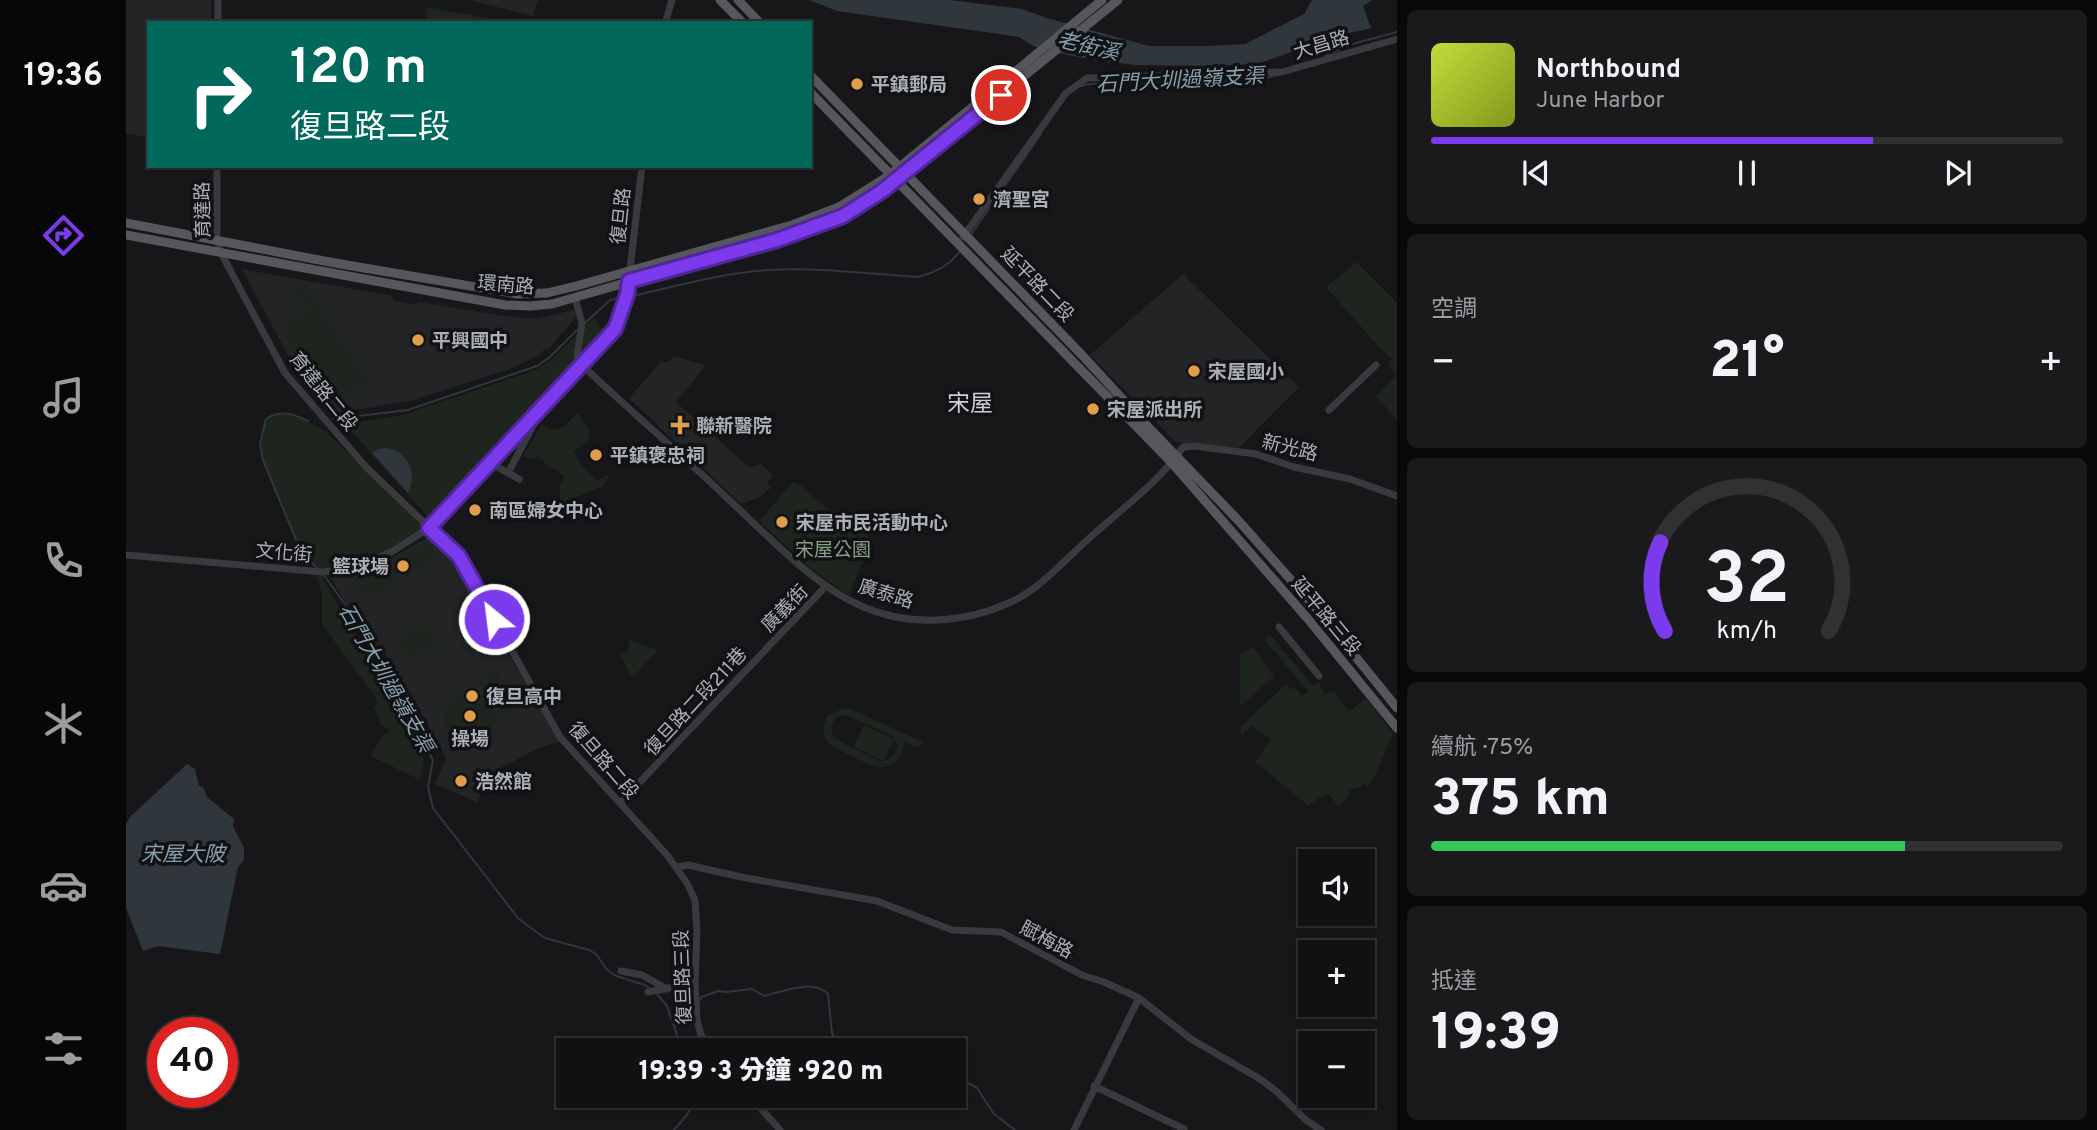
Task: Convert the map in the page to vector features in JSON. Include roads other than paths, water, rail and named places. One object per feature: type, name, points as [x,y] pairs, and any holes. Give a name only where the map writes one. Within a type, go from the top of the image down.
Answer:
[{"type":"main road","points":[[720,0],[741,21]]},
{"type":"main road","points":[[738,0],[758,21]]},
{"type":"main road","points":[[1038,60],[1118,0]]},
{"type":"main road","points":[[1038,60],[1098,3]]},
{"type":"main road","name":"環南路","points":[[126,235],[518,306],[552,304],[806,230],[843,216],[1038,60]]},
{"type":"main road","name":"延平路二段","points":[[812,77],[966,234],[1174,459],[1229,527]]},
{"type":"main road","name":"延平路二段","points":[[812,94],[892,178],[1237,519]]},
{"type":"main road","name":"環南路","points":[[126,223],[508,293],[547,293],[792,225],[839,207],[892,178]]},
{"type":"main road","points":[[409,288],[410,276]]},
{"type":"main road","name":"延平路三段","points":[[1237,519],[1322,615],[1397,708]]},
{"type":"main road","name":"延平路三段","points":[[1229,527],[1397,728]]},
{"type":"street","points":[[218,0],[218,21]]},
{"type":"street","points":[[666,21],[672,0]]},
{"type":"street","name":"大昌路","points":[[958,243],[1066,93],[1087,78],[1282,72],[1395,39]]},
{"type":"street","name":"育達路","points":[[217,168],[217,241],[221,253]]},
{"type":"street","name":"復旦路","points":[[631,269],[642,168]]},
{"type":"street","name":"育達路二段","points":[[221,253],[285,373],[365,466],[429,528]]},
{"type":"street","points":[[429,528],[615,329],[627,295],[631,269]]},
{"type":"street","points":[[575,298],[582,323],[578,356],[582,365]]},
{"type":"street","name":"廣泰路","points":[[582,365],[772,541],[826,586],[857,604],[901,617],[952,620],[982,613],[1017,599],[1046,577],[1174,459]]},
{"type":"street","points":[[1329,410],[1377,365]]},
{"type":"street","points":[[508,472],[541,410]]},
{"type":"street","name":"新光路","points":[[1174,459],[1182,447],[1194,446],[1256,454],[1294,467],[1350,479],[1397,496]]},
{"type":"street","points":[[490,463],[519,479]]},
{"type":"street","name":"文化街","points":[[126,555],[320,571],[344,570],[393,551],[429,528]]},
{"type":"street","name":"復旦路二段","points":[[429,528],[459,556],[560,737],[676,867],[695,900]]},
{"type":"street","name":"廣義街","points":[[763,650],[826,586]]},
{"type":"street","points":[[1279,627],[1319,676]]},
{"type":"street","name":"復旦路二段211巷","points":[[620,803],[763,650]]},
{"type":"street","name":"賦梅路","points":[[676,867],[688,865],[877,901],[952,930],[1001,932],[1082,975],[1139,998],[1191,1039],[1260,1079],[1321,1130]]},
{"type":"street","name":"復旦路三段","points":[[695,900],[697,1020],[703,1038]]},
{"type":"street","points":[[621,971],[642,975],[667,989]]},
{"type":"street","points":[[651,991],[695,983]]},
{"type":"street","points":[[1074,1130],[1139,998]]},
{"type":"street","points":[[1094,1086],[1184,1129]]},
{"type":"street","points":[[761,1108],[780,1130]]},
{"type":"water","name":"老街溪","points":[[809,0],[950,0],[1022,9],[1149,46],[1209,46],[1245,44],[1304,14],[1312,0],[1372,0],[1363,6],[1371,28],[1337,36],[1257,64],[1212,66],[1134,65],[1077,57],[1033,46],[1019,37],[837,11]]},
{"type":"water","points":[[387,448],[401,454],[409,465],[412,479],[408,493],[372,453]]},
{"type":"water","name":"宋屋大陂","points":[[187,764],[195,769],[199,786],[204,788],[207,797],[234,819],[233,826],[244,848],[244,860],[238,867],[220,954],[158,946],[143,951],[126,908],[126,824],[131,816]]},
{"type":"waterway","name":"石門大圳過嶺支渠","points":[[1325,56],[1356,43],[1397,32]]},
{"type":"waterway","name":"石門大圳過嶺支渠","points":[[1081,86],[1262,79],[1278,75]]},
{"type":"waterway","name":"石門大圳過嶺支渠","points":[[970,236],[1041,134]]},
{"type":"waterway","name":"石門大圳過嶺支渠","points":[[632,296],[717,277],[768,270],[825,270],[918,277],[941,268],[959,252]]},
{"type":"waterway","name":"石門大圳過嶺支渠","points":[[585,323],[610,300],[621,298]]},
{"type":"waterway","name":"石門大圳過嶺支渠","points":[[333,419],[408,410],[537,366],[577,330]]},
{"type":"waterway","name":"石門大圳過嶺支渠","points":[[308,421],[287,414],[271,416],[266,419],[260,444],[263,460],[299,547],[317,568]]},
{"type":"waterway","name":"石門大圳過嶺支渠","points":[[323,574],[347,607],[433,760],[428,787],[433,808],[518,918],[545,938],[589,950],[616,976],[650,989]]},
{"type":"waterway","points":[[700,1000],[701,997],[718,991],[752,989],[764,996],[797,988],[822,989],[828,994],[834,1038]]},
{"type":"waterway","name":"石門大圳過嶺支渠","points":[[657,994],[667,1006],[678,1038]]},
{"type":"waterway","points":[[675,1026],[685,1023],[692,1016]]},
{"type":"waterway","points":[[966,1082],[977,1088],[994,1114],[1015,1130]]},
{"type":"waterway","name":"石門大圳過嶺支渠","points":[[674,1130],[691,1108]]},
{"type":"place","name":"平鎮郵局","points":[[857,84]]},
{"type":"place","name":"濟聖宮","points":[[979,199]]},
{"type":"place","name":"平興國中","points":[[418,340]]},
{"type":"place","name":"宋屋國小","points":[[1194,371]]},
{"type":"place","name":"宋屋派出所","points":[[1093,409]]},
{"type":"place","name":"聯新醫院","points":[[680,425]]},
{"type":"place","name":"平鎮褒忠祠","points":[[596,455]]},
{"type":"place","name":"南區婦女中心","points":[[475,510]]},
{"type":"place","name":"宋屋市民活動中心","points":[[782,522]]},
{"type":"place","name":"籃球場","points":[[403,566]]},
{"type":"place","name":"復旦高中","points":[[472,696]]},
{"type":"place","name":"操場","points":[[470,716]]},
{"type":"place","name":"浩然館","points":[[461,781]]},
{"type":"district","name":"宋屋","points":[[970,403]]},
{"type":"park label","name":"宋屋公園","points":[[833,549]]}]
